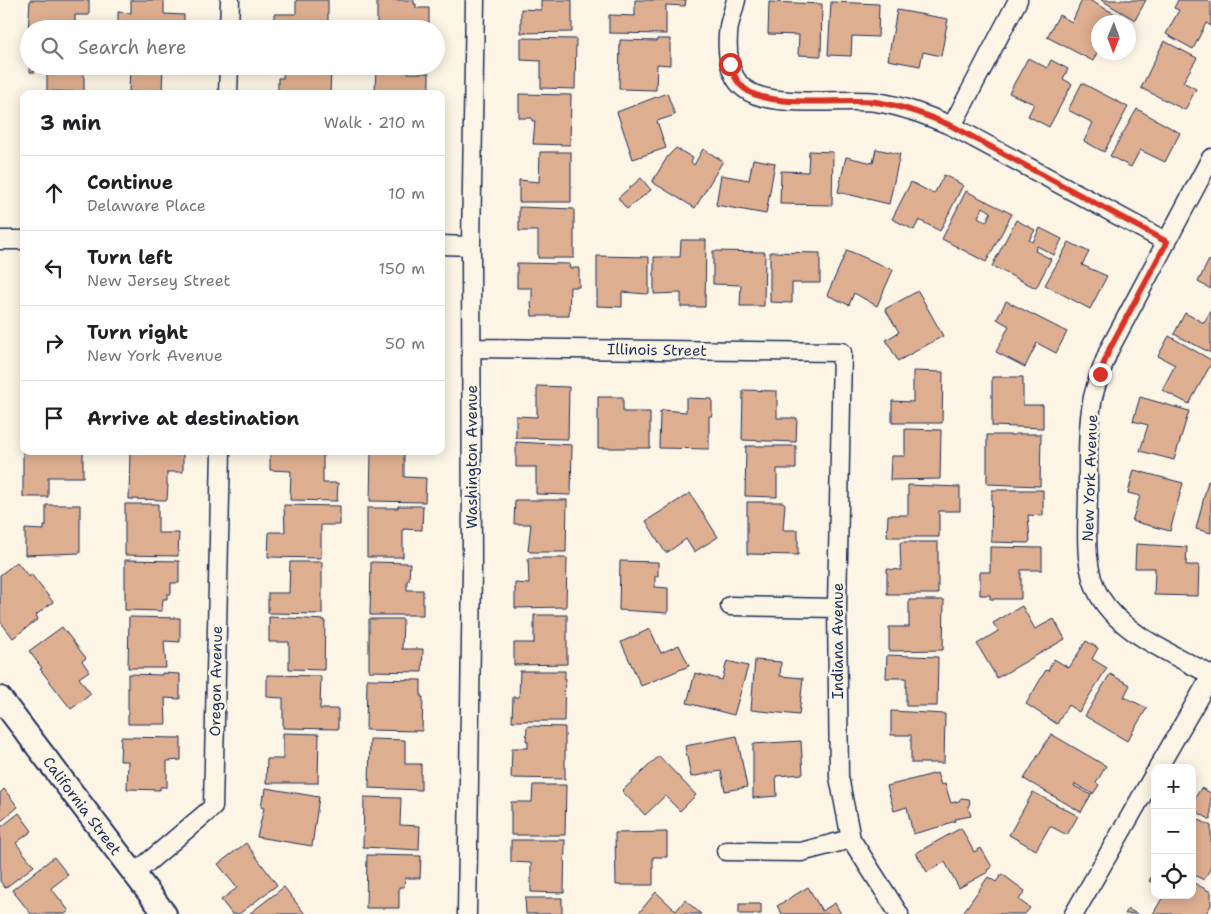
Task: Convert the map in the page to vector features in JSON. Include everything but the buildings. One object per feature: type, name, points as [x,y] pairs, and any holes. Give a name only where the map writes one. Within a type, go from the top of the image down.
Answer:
[{"type":"street","points":[[229,20],[230,0]]},
{"type":"street","name":"Washington Avenue","points":[[467,914],[472,581],[471,246],[475,0]]},
{"type":"street","points":[[736,0],[729,26],[730,64],[735,79],[746,90],[763,97],[782,100],[876,102],[915,111],[952,126],[1167,242]]},
{"type":"street","points":[[952,126],[1018,0]]},
{"type":"street","points":[[228,90],[229,75]]},
{"type":"street","name":"New York Avenue","points":[[1211,158],[1109,350],[1093,398],[1088,448],[1088,555],[1092,578],[1100,597],[1118,619],[1140,636],[1211,675]]},
{"type":"street","points":[[0,240],[20,240]]},
{"type":"street","points":[[445,245],[471,246]]},
{"type":"street","name":"Illinois Street","points":[[472,348],[842,352]]},
{"type":"street","name":"Indiana Avenue","points":[[842,352],[837,608],[839,778],[851,839],[899,914]]},
{"type":"street","name":"Oregon Avenue","points":[[134,874],[213,807],[221,455]]},
{"type":"street","points":[[730,606],[837,608]]},
{"type":"street","points":[[1160,764],[1211,675]]},
{"type":"street","name":"California Street","points":[[0,698],[165,914]]},
{"type":"street","points":[[1074,914],[1151,780]]},
{"type":"street","points":[[726,851],[801,852],[851,839]]},
{"type":"route","points":[[730,64],[735,79],[746,90],[763,97],[782,100],[876,102],[915,111],[952,126],[1167,242],[1109,350],[1100,374]]}]
